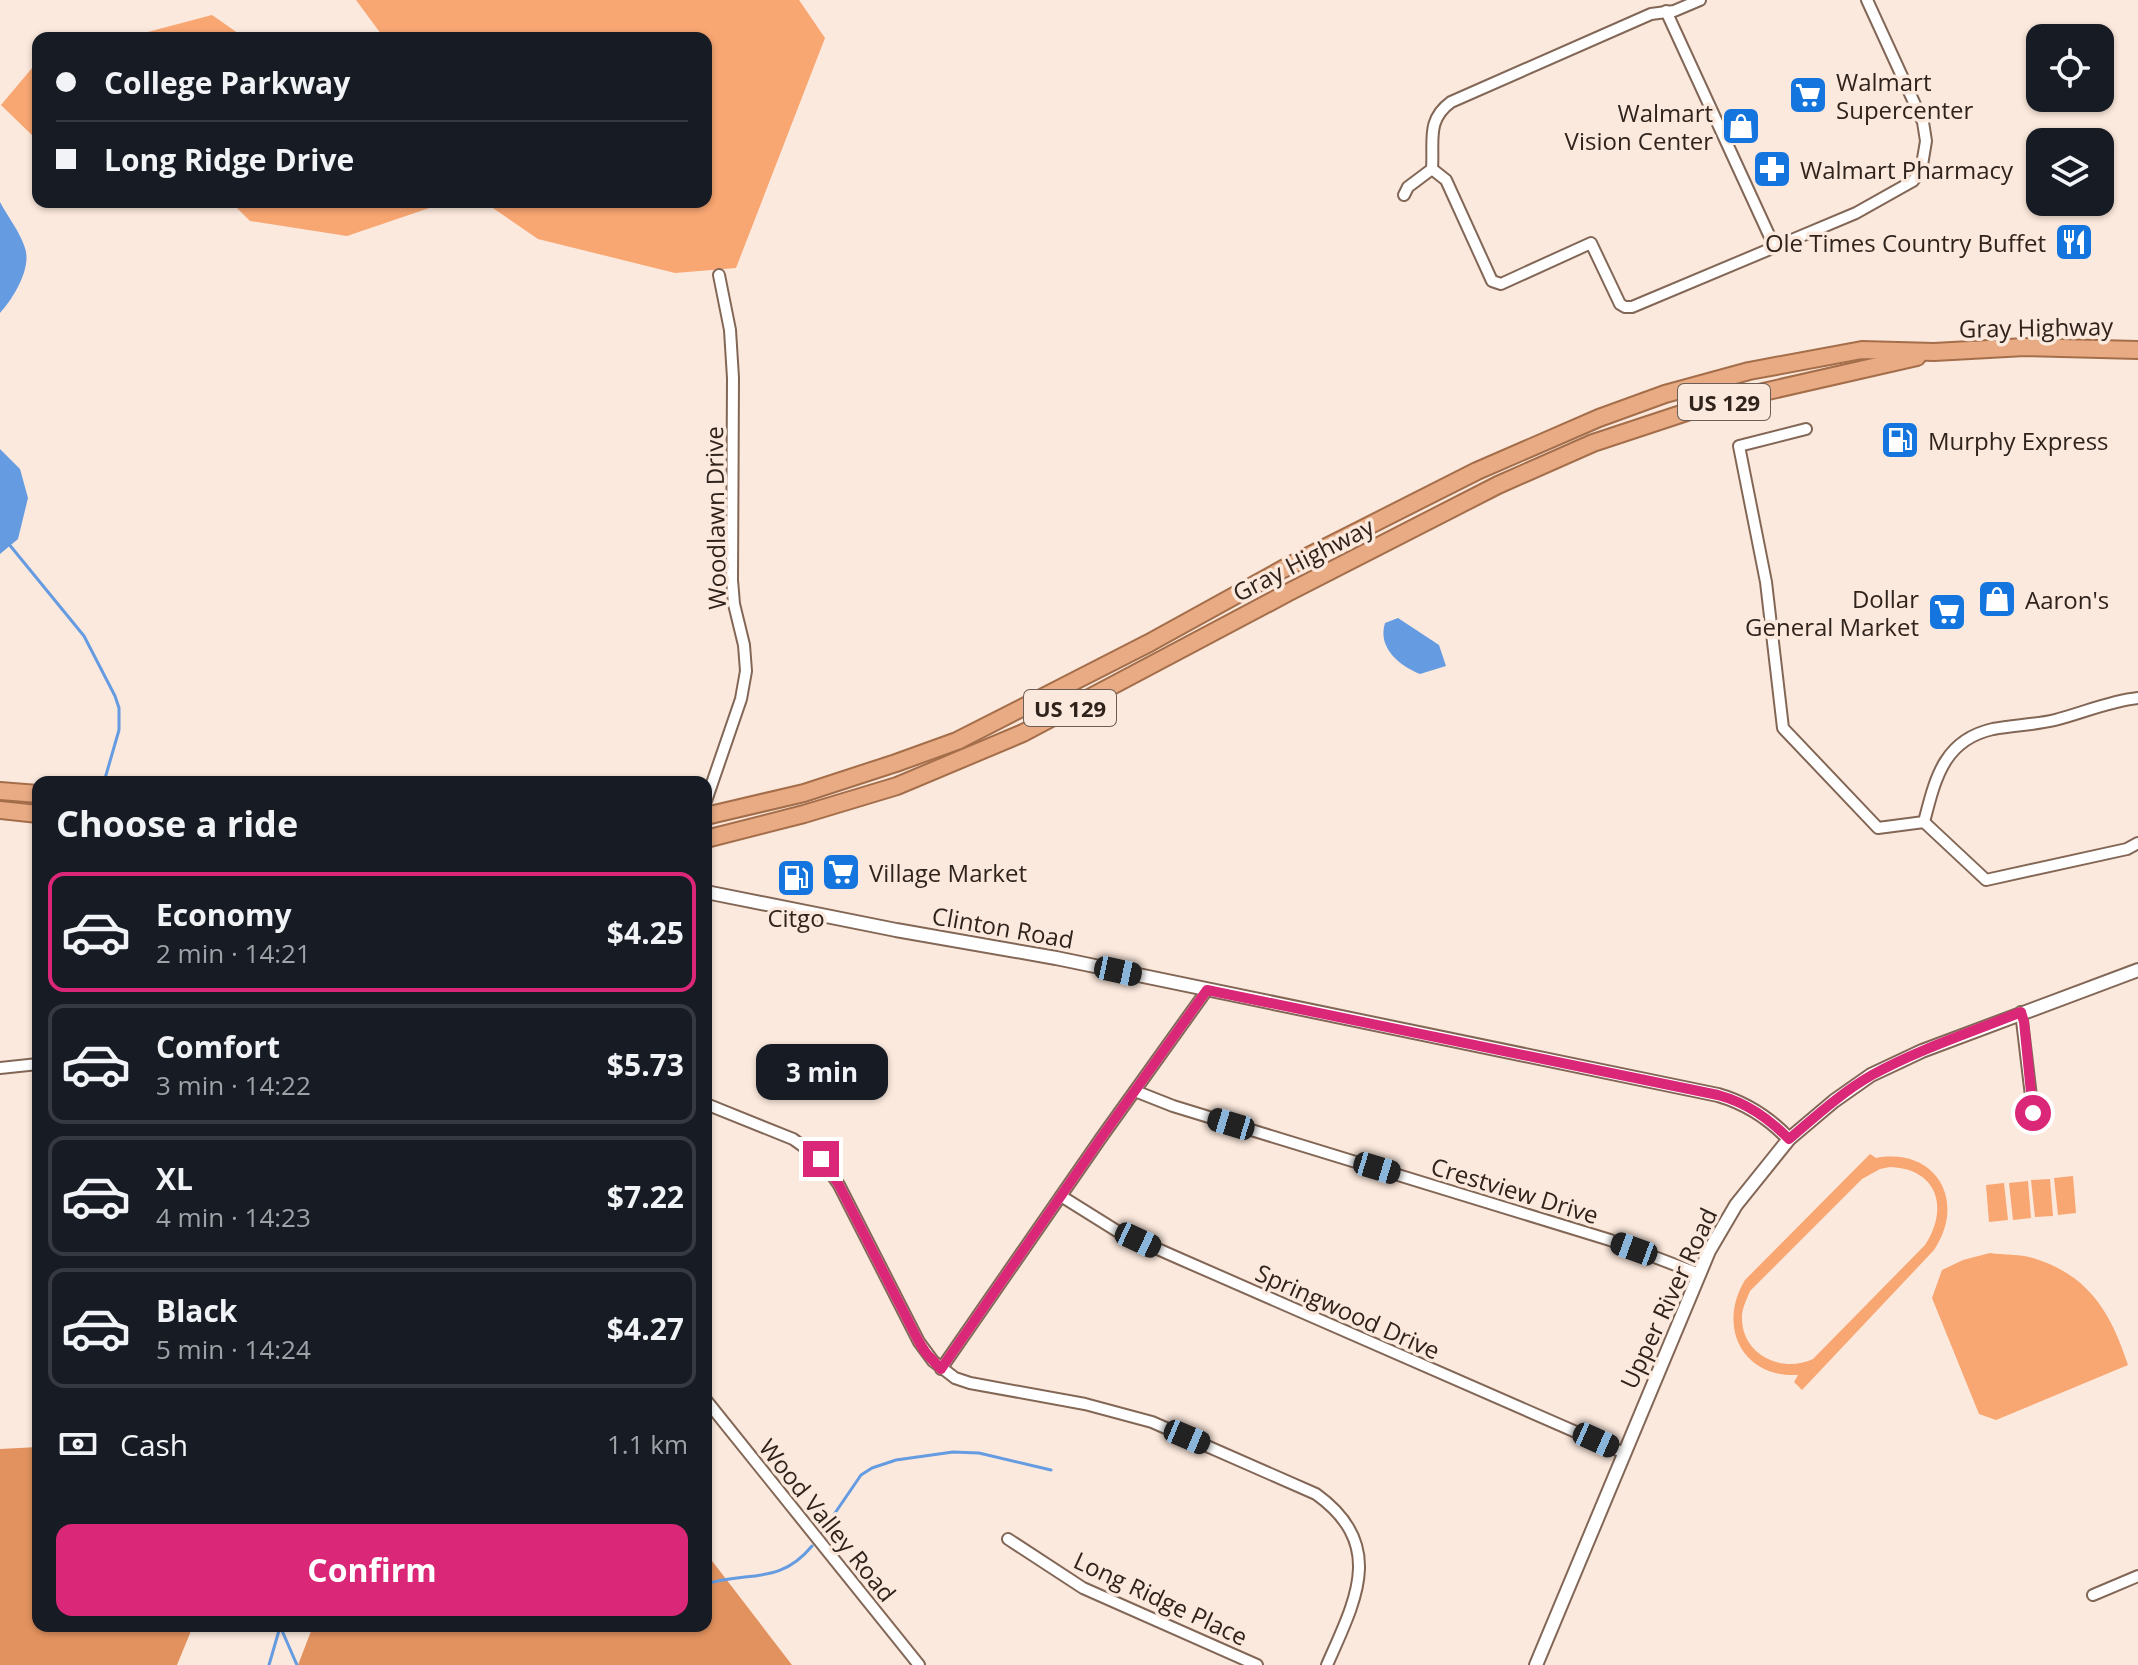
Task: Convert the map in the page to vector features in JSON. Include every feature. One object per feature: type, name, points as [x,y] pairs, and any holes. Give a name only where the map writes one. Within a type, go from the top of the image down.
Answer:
[{"type":"highway","name":"Gray Highway","points":[[712,815],[804,793],[957,741],[1149,643],[1283,569],[1477,471],[1599,418],[1665,394],[1728,376],[1862,350],[1934,352],[2025,347],[2138,350]]},
{"type":"highway","name":"Gray Highway","points":[[712,837],[897,786],[1023,733],[1498,485],[1593,443],[1690,411],[1934,352]]},
{"type":"highway","points":[[0,791],[32,794]]},
{"type":"highway","points":[[0,810],[32,813]]},
{"type":"street","points":[[1432,169],[1435,117],[1451,102],[1651,14],[1685,7],[1700,0]]},
{"type":"street","points":[[1432,169],[1446,180],[1496,284],[1591,243],[1620,304],[1632,307],[1856,213],[1913,181],[1921,171],[1926,141],[1923,122],[1867,0]]},
{"type":"street","points":[[1666,11],[1775,248]]},
{"type":"street","points":[[1404,195],[1408,187],[1432,169]]},
{"type":"street","name":"Woodlawn Drive","points":[[712,784],[741,699],[746,671],[732,580],[732,354],[719,275]]},
{"type":"street","points":[[1806,429],[1739,446],[1766,582],[1783,728],[1878,828],[1924,822]]},
{"type":"street","points":[[1924,822],[1943,763],[1970,739],[1983,732],[2059,719],[2119,700],[2138,698]]},
{"type":"street","points":[[1924,822],[1986,880],[2127,849],[2138,843]]},
{"type":"street","name":"Clinton Road","points":[[712,893],[1056,958],[1718,1095],[1753,1109],[1789,1139]]},
{"type":"street","points":[[1789,1139],[1871,1075],[2021,1012],[2138,970]]},
{"type":"street","points":[[941,1369],[1207,990]]},
{"type":"street","points":[[2021,1012],[2033,1113]]},
{"type":"street","points":[[0,1068],[32,1065]]},
{"type":"street","name":"Crestview Drive","points":[[1135,1091],[1173,1106],[1610,1240],[1699,1274]]},
{"type":"street","points":[[712,1106],[793,1139],[821,1159],[839,1185],[919,1342],[941,1369],[955,1378],[1085,1404],[1152,1422],[1316,1494],[1331,1504],[1350,1531],[1360,1568],[1359,1584],[1350,1612],[1327,1665]]},
{"type":"street","name":"Upper River Road","points":[[1536,1665],[1709,1251],[1736,1205],[1789,1139]]},
{"type":"street","name":"Springwood Drive","points":[[1061,1196],[1117,1231],[1624,1453]]},
{"type":"street","name":"Wood Valley Road","points":[[712,1407],[919,1665]]},
{"type":"street","name":"Long Ridge Place","points":[[1008,1539],[1083,1588],[1257,1665]]},
{"type":"street","points":[[2093,1595],[2138,1576]]},
{"type":"shaded area","points":[[356,0],[799,0],[825,38],[736,268],[675,273],[538,239],[493,208],[712,208],[712,32],[380,32]]},
{"type":"shaded area","points":[[212,15],[236,32],[148,32]]},
{"type":"shaded area","points":[[32,68],[32,135],[1,105]]},
{"type":"shaded area","points":[[237,208],[429,208],[347,236],[250,221]]},
{"type":"shaded area","points":[[1870,1154],[1876,1158],[1897,1157],[1915,1161],[1929,1169],[1940,1182],[1946,1196],[1947,1213],[1943,1232],[1934,1250],[1802,1390],[1794,1382],[1798,1375],[1778,1374],[1762,1368],[1740,1346],[1734,1315],[1737,1297],[1745,1280]],"holes":[[[1880,1169],[1906,1169],[1919,1175],[1934,1193],[1936,1217],[1925,1245],[1813,1359],[1788,1364],[1776,1362],[1755,1350],[1743,1329],[1742,1315],[1750,1291],[1862,1179]]]},
{"type":"shaded area","points":[[2073,1176],[2076,1213],[2058,1215],[2054,1178]]},
{"type":"shaded area","points":[[2050,1179],[2053,1216],[2035,1217],[2031,1180]]},
{"type":"shaded area","points":[[2028,1181],[2031,1218],[2013,1220],[2009,1183]]},
{"type":"shaded area","points":[[2004,1183],[2008,1220],[1989,1222],[1986,1185]]},
{"type":"shaded area","points":[[1990,1253],[2033,1258],[2052,1265],[2083,1286],[2105,1313],[2128,1365],[1996,1420],[1979,1414],[1932,1298],[1942,1270],[1963,1260]]},
{"type":"shaded area","points":[[32,1447],[32,1632],[191,1632],[177,1665],[0,1665],[0,1449]]},
{"type":"shaded area","points":[[712,1561],[792,1665],[298,1665],[311,1632],[712,1632]]},
{"type":"water","points":[[0,202],[25,248],[26,265],[20,283],[0,313]]},
{"type":"water","points":[[0,449],[20,469],[28,498],[18,539],[0,554]]},
{"type":"water","points":[[1398,618],[1439,645],[1446,666],[1420,674],[1392,655],[1383,632],[1385,623]]},
{"type":"waterway","points":[[8,543],[84,636],[115,696],[119,708],[119,730],[106,776]]},
{"type":"waterway","points":[[820,1535],[861,1475],[896,1460],[953,1452],[979,1453],[1051,1470]]},
{"type":"waterway","points":[[712,1582],[776,1572],[788,1567],[812,1546]]},
{"type":"waterway","points":[[269,1665],[279,1632]]},
{"type":"waterway","points":[[283,1632],[297,1665]]},
{"type":"place","name":"Walmart Supercenter","points":[[1808,95]]},
{"type":"place","name":"Walmart Vision Center","points":[[1741,126]]},
{"type":"place","name":"Walmart Pharmacy","points":[[1772,169]]},
{"type":"place","name":"Ole Times Country Buffet","points":[[2074,242]]},
{"type":"place","name":"Murphy Express","points":[[1900,440]]},
{"type":"place","name":"Aaron's","points":[[1997,599]]},
{"type":"place","name":"Dollar General Market","points":[[1947,612]]},
{"type":"place","name":"Village Market","points":[[841,872]]},
{"type":"place","name":"Citgo","points":[[796,878]]},
{"type":"route","points":[[821,1159],[839,1185],[919,1342],[941,1369],[1207,990],[1718,1095],[1753,1109],[1789,1139],[1871,1075],[2021,1012],[2033,1113]]}]
